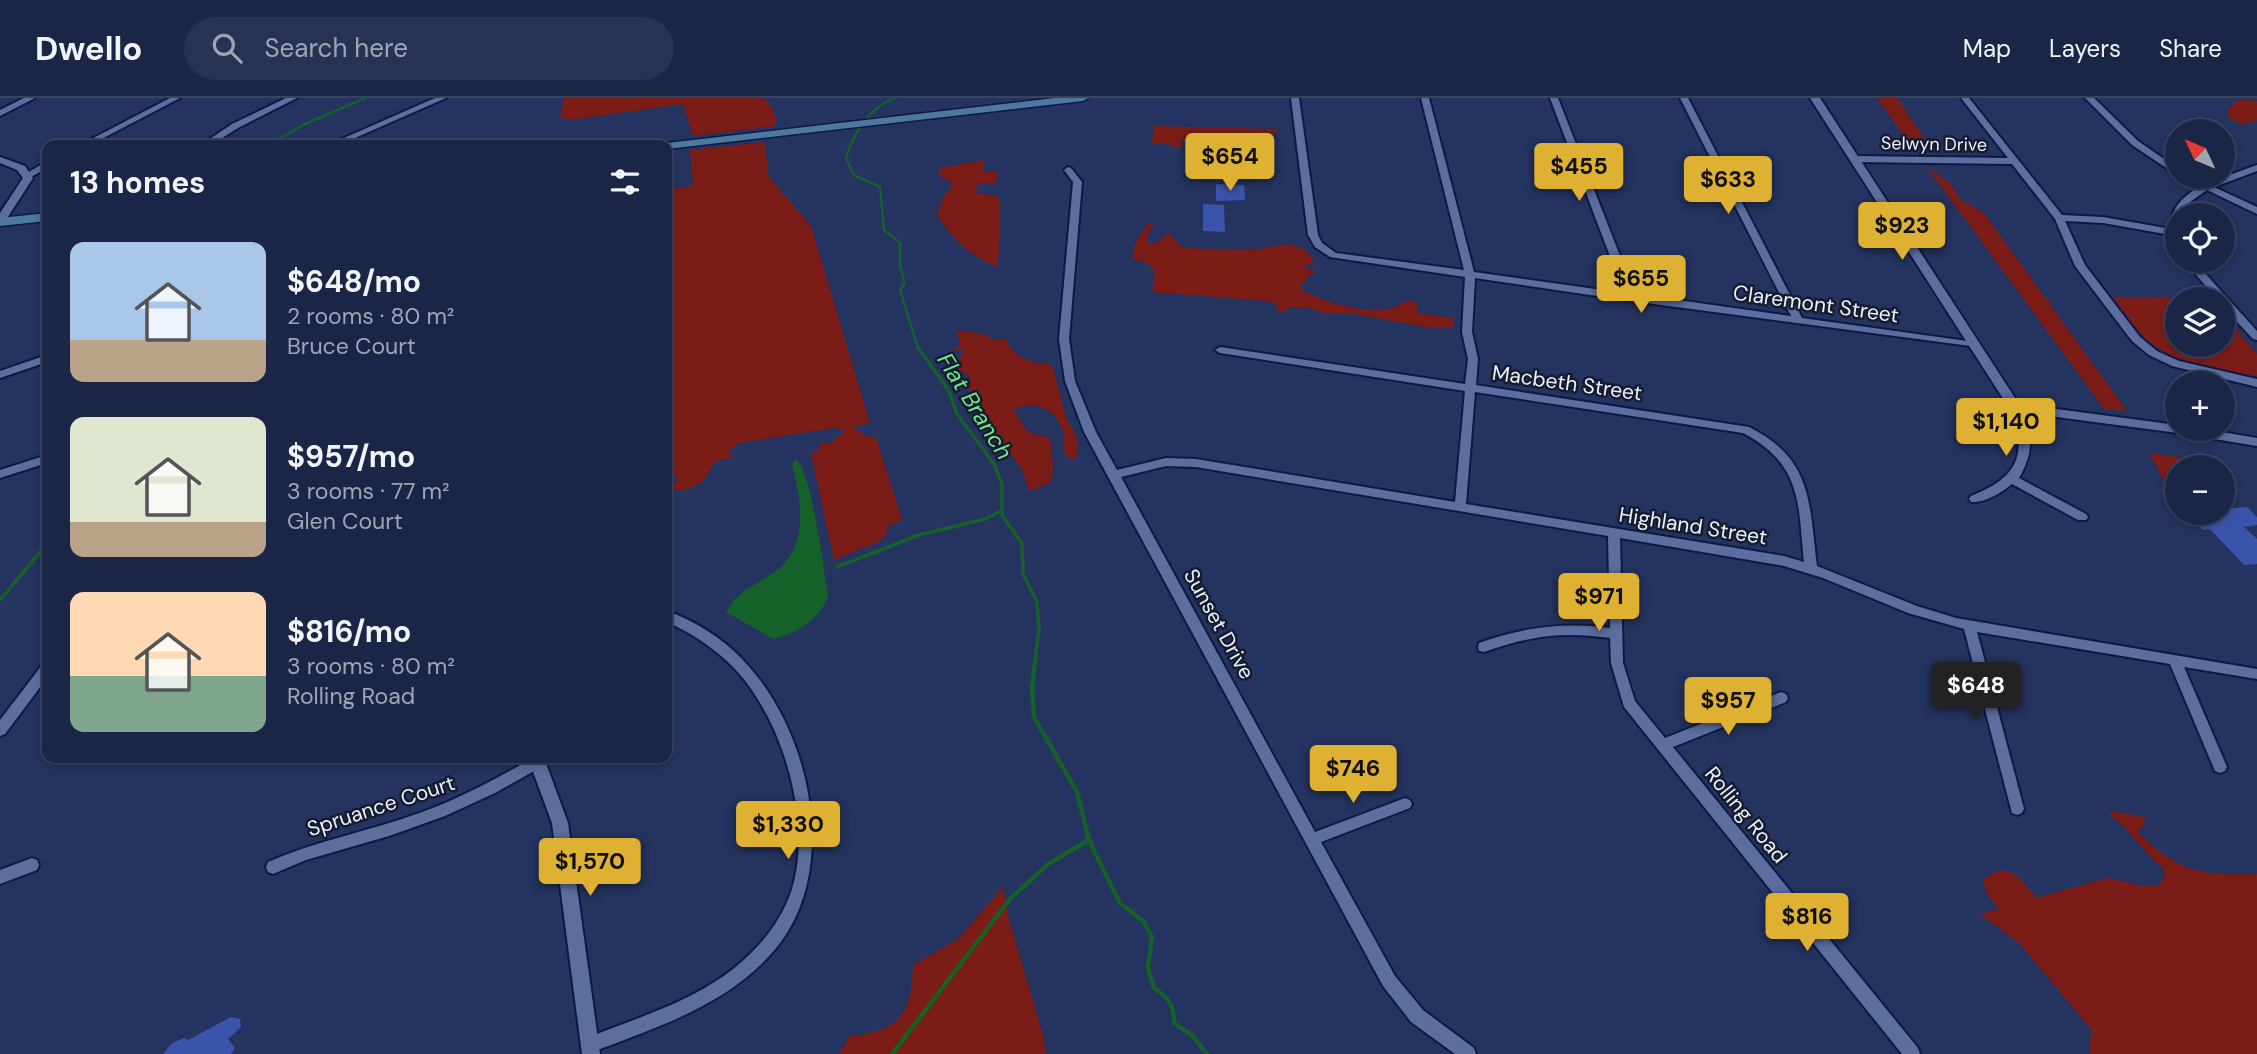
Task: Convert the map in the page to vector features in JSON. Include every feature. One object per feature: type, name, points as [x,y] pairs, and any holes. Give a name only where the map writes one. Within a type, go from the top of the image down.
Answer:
[{"type":"main road","points":[[951,113],[1005,98]]},
{"type":"main road","points":[[672,145],[1080,98]]},
{"type":"main road","points":[[0,222],[42,218]]},
{"type":"street","points":[[0,113],[31,98]]},
{"type":"street","points":[[94,140],[176,98]]},
{"type":"street","points":[[213,140],[292,98]]},
{"type":"street","points":[[344,140],[442,98]]},
{"type":"street","points":[[1295,98],[1313,234],[1322,249]]},
{"type":"street","points":[[1425,98],[1469,275],[1467,332],[1473,359],[1460,507]]},
{"type":"street","points":[[1555,98],[1632,298]]},
{"type":"street","points":[[1684,98],[1799,321]]},
{"type":"street","points":[[1815,98],[2015,408],[2027,441],[2023,460],[2012,479],[1996,491],[1975,499]]},
{"type":"street","points":[[1965,98],[2059,218],[2080,266],[2143,346],[2176,364],[2257,383]]},
{"type":"street","points":[[2089,98],[2134,143],[2165,164]]},
{"type":"street","name":"Selwyn Drive","points":[[1854,159],[2015,161]]},
{"type":"street","points":[[0,160],[21,168],[27,175],[27,182],[0,222]]},
{"type":"street","points":[[27,175],[42,167]]},
{"type":"street","points":[[2235,176],[2257,168]]},
{"type":"street","name":"Sunset Drive","points":[[1068,170],[1078,183],[1064,318],[1067,367],[1080,409],[1398,994],[1440,1035],[1468,1054]]},
{"type":"street","points":[[2182,203],[2190,195],[2203,189]]},
{"type":"street","points":[[2211,189],[2257,211]]},
{"type":"street","points":[[2059,218],[2103,220],[2165,234]]},
{"type":"street","name":"Claremont Street","points":[[1322,249],[1347,258],[1974,345]]},
{"type":"street","points":[[2199,273],[2211,287]]},
{"type":"street","points":[[2235,311],[2252,326],[2257,337]]},
{"type":"street","name":"Macbeth Street","points":[[1220,350],[1732,426],[1757,434],[1782,453],[1797,475],[1811,568]]},
{"type":"street","points":[[0,375],[42,360]]},
{"type":"street","points":[[2015,408],[2165,427]]},
{"type":"street","points":[[2235,438],[2257,442]]},
{"type":"street","points":[[0,474],[42,461]]},
{"type":"street","name":"Highland Street","points":[[1114,475],[1154,464],[1181,462],[1614,533],[1811,568],[1912,610],[1969,626],[2257,674]]},
{"type":"street","points":[[2012,479],[2082,517]]},
{"type":"street","name":"Rolling Road","points":[[1614,533],[1617,663],[1624,692],[1662,744],[1912,1054]]},
{"type":"street","points":[[538,763],[561,823],[590,1050],[693,1003],[740,975],[783,925],[802,881],[808,848],[804,813],[793,757],[774,710],[755,681],[716,643],[672,619]]},
{"type":"street","points":[[1969,626],[2017,808]]},
{"type":"street","points":[[1484,647],[1506,637],[1543,630],[1591,630],[1616,634]]},
{"type":"street","points":[[2175,661],[2220,767]]},
{"type":"street","points":[[0,730],[42,675]]},
{"type":"street","points":[[1662,744],[1781,698]]},
{"type":"street","name":"Spruance Court","points":[[273,867],[314,848],[375,833],[452,807],[532,763]]},
{"type":"street","points":[[1312,839],[1405,804]]},
{"type":"street","points":[[0,877],[32,864]]},
{"type":"shaded area","points":[[564,98],[762,98],[773,110],[776,126],[693,136],[683,104],[570,120],[560,117]]},
{"type":"shaded area","points":[[1877,98],[1897,98],[1932,150],[1911,146]]},
{"type":"shaded area","points":[[2236,101],[2257,101],[2257,120],[2243,125],[2228,117],[2227,112]]},
{"type":"shaded area","points":[[1154,126],[1278,130],[1272,135],[1236,135],[1236,141],[1182,140],[1181,149],[1152,143]]},
{"type":"shaded area","points":[[764,142],[769,177],[811,226],[870,423],[853,426],[865,436],[876,437],[902,520],[886,527],[887,533],[880,541],[834,560],[811,454],[820,449],[820,443],[831,443],[845,431],[836,428],[738,443],[727,452],[736,458],[714,464],[700,483],[678,491],[672,488],[678,479],[672,475],[672,188],[693,186],[690,150]]},
{"type":"shaded area","points":[[983,160],[983,171],[998,172],[995,183],[978,183],[976,193],[996,196],[1000,200],[998,267],[963,246],[937,214],[944,196],[953,184],[939,175],[939,168]]},
{"type":"shaded area","points":[[1927,167],[1950,183],[1961,200],[1984,213],[2127,411],[2104,409]]},
{"type":"shaded area","points":[[1150,221],[1153,225],[1148,234],[1148,243],[1160,242],[1164,235],[1170,234],[1183,248],[1255,250],[1286,244],[1305,249],[1314,261],[1305,267],[1308,270],[1316,269],[1300,287],[1303,291],[1333,303],[1376,310],[1413,300],[1418,306],[1417,313],[1454,318],[1453,328],[1430,328],[1350,313],[1327,314],[1305,307],[1289,307],[1284,313],[1276,310],[1277,304],[1267,301],[1152,292],[1155,271],[1146,262],[1136,261],[1133,257],[1135,243]]},
{"type":"shaded area","points":[[2112,297],[2165,298],[2165,352],[2140,333]]},
{"type":"shaded area","points":[[2235,328],[2257,354],[2257,375],[2226,371],[2176,357],[2235,357]]},
{"type":"shaded area","points":[[957,330],[984,334],[991,339],[1006,339],[1013,350],[1023,358],[1048,363],[1053,368],[1066,417],[1078,440],[1076,459],[1070,459],[1065,454],[1063,432],[1051,412],[1032,406],[1015,408],[1014,411],[1028,432],[1050,438],[1053,467],[1050,482],[1029,491],[1021,468],[969,400],[970,377],[951,364],[960,359],[963,350],[954,349],[960,344]]},
{"type":"shaded area","points":[[2150,453],[2165,455],[2165,482]]},
{"type":"shaded area","points":[[796,460],[802,467],[812,501],[828,597],[819,613],[806,625],[773,639],[726,612],[742,593],[776,571],[794,548],[800,521],[792,464]]},
{"type":"shaded area","points":[[2111,811],[2145,817],[2144,826],[2137,831],[2165,855],[2191,869],[2221,874],[2257,874],[2257,1054],[2090,1054],[2091,1029],[2019,943],[1980,914],[1999,909],[1987,894],[1983,881],[1999,871],[2012,873],[2019,878],[2036,898],[2108,878],[2144,886],[2158,886],[2165,877],[2163,868],[2110,816]]},
{"type":"shaded area","points":[[1003,887],[1009,920],[1043,1035],[1046,1054],[839,1054],[850,1036],[880,1030],[899,1017],[910,996],[913,965],[958,939]]},
{"type":"building","points":[[1216,184],[1244,185],[1245,200],[1216,201]]},
{"type":"building","points":[[1203,204],[1224,205],[1225,232],[1203,231]]},
{"type":"building","points":[[2247,507],[2257,517],[2257,525],[2244,527],[2257,539],[2257,564],[2244,565],[2210,529],[2203,530],[2198,525],[2235,525],[2235,508]]},
{"type":"building","points":[[231,1017],[240,1019],[241,1027],[228,1039],[235,1048],[231,1054],[163,1054],[172,1043],[184,1038],[188,1040]]},
{"type":"waterway","points":[[278,140],[303,125],[365,98]]},
{"type":"waterway","name":"Flat Branch","points":[[895,98],[878,107],[864,122],[846,159],[854,175],[880,187],[884,230],[900,243],[900,265],[905,284],[900,289],[918,349]]},
{"type":"waterway","name":"Flat Branch","points":[[918,347],[949,391],[957,414],[994,464],[1002,484],[1002,510]]},
{"type":"waterway","points":[[837,567],[919,535],[985,519],[1002,510]]},
{"type":"waterway","name":"Flat Branch","points":[[1002,510],[1002,515],[1022,544],[1023,574],[1037,602],[1039,629],[1035,662]]},
{"type":"waterway","points":[[0,600],[42,550]]},
{"type":"waterway","name":"Flat Branch","points":[[1035,661],[1032,689],[1034,717],[1077,792],[1089,840]]},
{"type":"waterway","points":[[892,1054],[1010,899],[1048,864],[1089,840]]},
{"type":"waterway","name":"Flat Branch","points":[[1089,840],[1120,903],[1143,921],[1152,937],[1148,968],[1154,988],[1170,1002],[1174,1023],[1193,1036],[1207,1054]]}]
